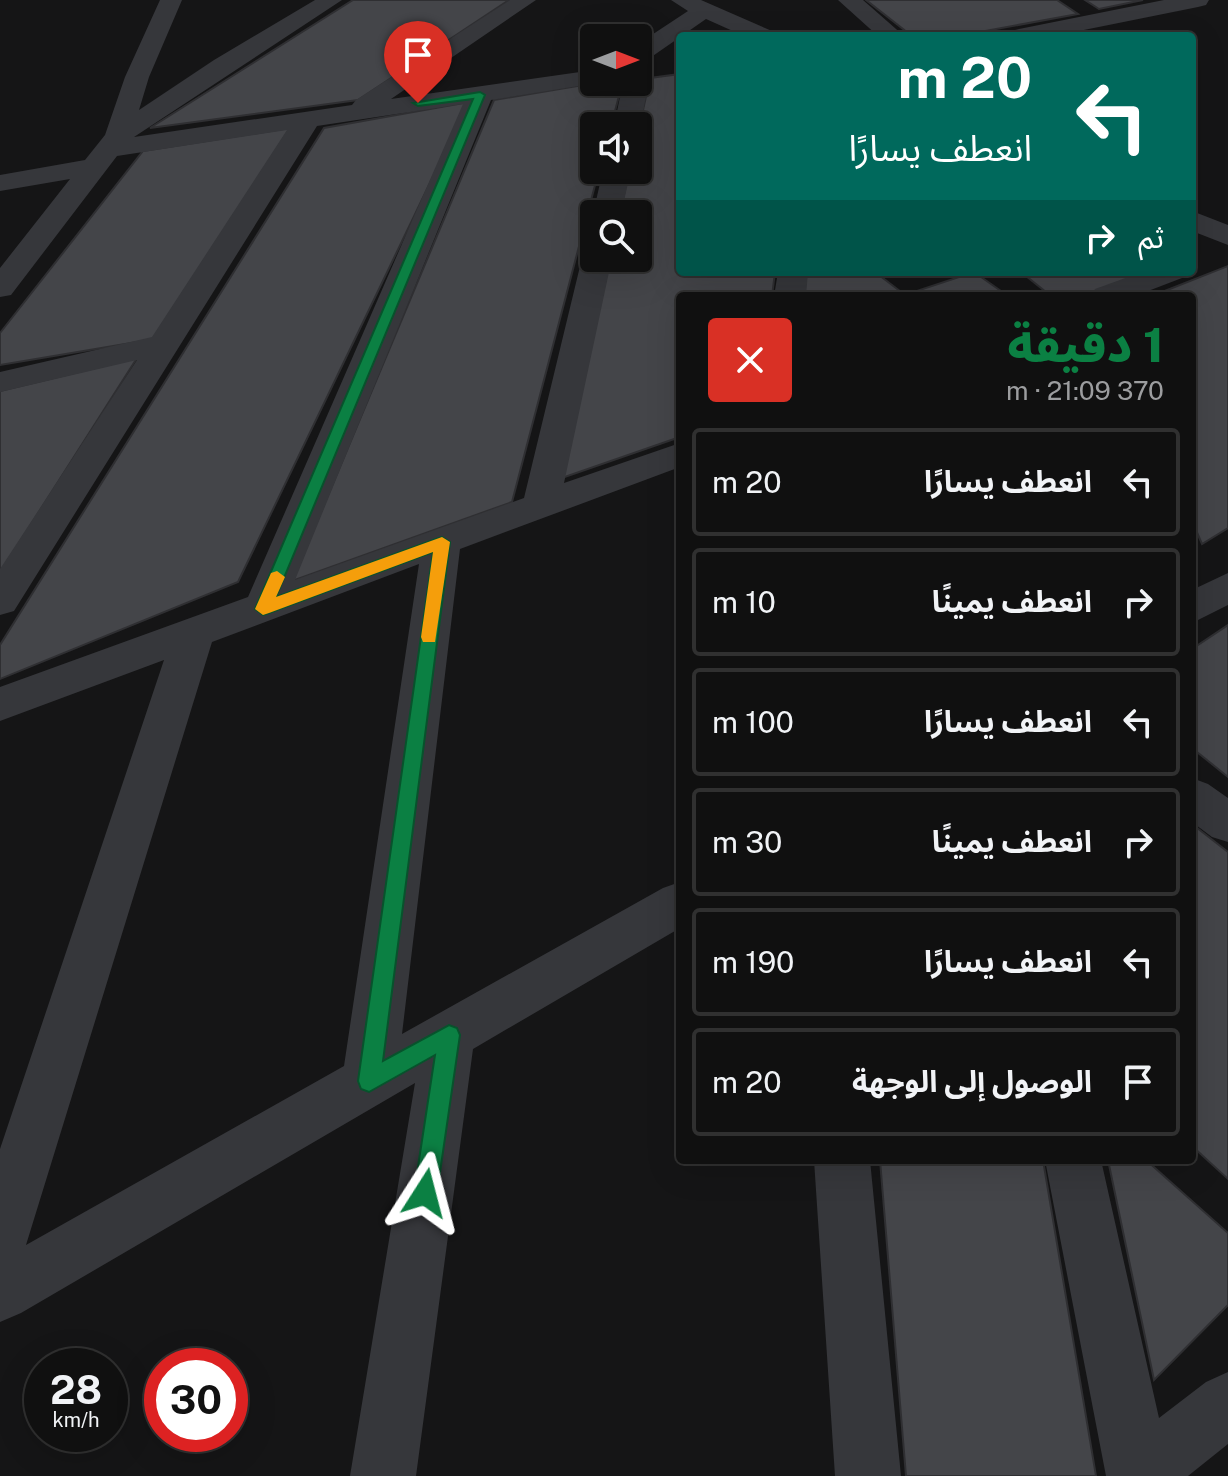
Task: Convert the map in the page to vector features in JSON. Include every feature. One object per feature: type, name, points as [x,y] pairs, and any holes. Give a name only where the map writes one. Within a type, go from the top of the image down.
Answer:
[{"type":"street","points":[[108,150],[171,0]]},
{"type":"street","points":[[0,288],[108,150],[223,65],[331,0]]},
{"type":"street","points":[[356,111],[525,0]]},
{"type":"street","points":[[682,0],[755,32]]},
{"type":"street","points":[[849,0],[887,32]]},
{"type":"street","points":[[1071,0],[1100,20]]},
{"type":"street","points":[[1039,32],[1191,1]]},
{"type":"street","points":[[681,32],[706,9]]},
{"type":"street","points":[[652,58],[676,36]]},
{"type":"street","points":[[652,68],[666,66]]},
{"type":"street","points":[[0,183],[108,150],[580,79]]},
{"type":"street","points":[[263,609],[480,95]]},
{"type":"street","points":[[0,601],[306,122]]},
{"type":"street","points":[[1196,222],[1228,236]]},
{"type":"street","points":[[541,505],[594,272]]},
{"type":"street","points":[[1117,292],[1160,276]]},
{"type":"street","points":[[0,382],[164,344]]},
{"type":"street","points":[[0,704],[193,636],[676,455]]},
{"type":"street","points":[[369,1081],[442,542]]},
{"type":"street","points":[[0,1236],[193,636]]},
{"type":"street","points":[[1196,800],[1228,823]]},
{"type":"street","points":[[0,1292],[676,905]]},
{"type":"street","points":[[383,1476],[449,1035]]},
{"type":"street","points":[[842,1164],[868,1476]]},
{"type":"street","points":[[1074,1164],[1139,1475],[1228,1404]]},
{"type":"building","points":[[353,0],[509,0],[358,100],[150,128]]},
{"type":"building","points":[[866,0],[1057,0],[1078,14],[980,32],[907,32]]},
{"type":"building","points":[[1085,0],[1143,0],[1099,9]]},
{"type":"building","points":[[676,75],[676,276],[774,276],[772,292],[676,292],[676,438],[559,479],[607,272],[652,272],[652,200],[623,200],[626,184],[652,184],[652,112],[643,112],[646,96],[652,96],[652,78]]},
{"type":"building","points":[[580,86],[580,96],[619,96],[615,112],[580,112],[580,184],[595,184],[591,200],[580,200],[580,243],[512,502],[292,581],[494,100]]},
{"type":"building","points":[[469,102],[238,582],[0,679],[0,645],[324,128]]},
{"type":"building","points":[[290,128],[155,339],[0,365],[0,333],[143,151]]},
{"type":"building","points":[[1228,266],[1228,528],[1202,544],[1196,530],[1196,292],[1162,292]]},
{"type":"building","points":[[801,276],[880,276],[901,292],[800,292]]},
{"type":"building","points":[[962,276],[980,276],[1002,292],[914,292]]},
{"type":"building","points":[[1026,276],[1150,276],[1098,292],[1046,292]]},
{"type":"building","points":[[137,358],[0,573],[0,391]]},
{"type":"building","points":[[1228,625],[1228,777],[1196,751],[1196,646]]},
{"type":"building","points":[[1196,827],[1228,852],[1228,1179],[1196,1150]]},
{"type":"building","points":[[880,1164],[1044,1164],[1096,1476],[906,1476]]},
{"type":"building","points":[[1109,1164],[1150,1164],[1228,1233],[1228,1305],[1154,1380]]},
{"type":"slow traffic","points":[[277,577],[263,609],[442,542],[429,637]]},
{"type":"route","points":[[418,103],[480,95],[263,609],[442,542],[369,1081],[449,1035],[425,1193]]}]
